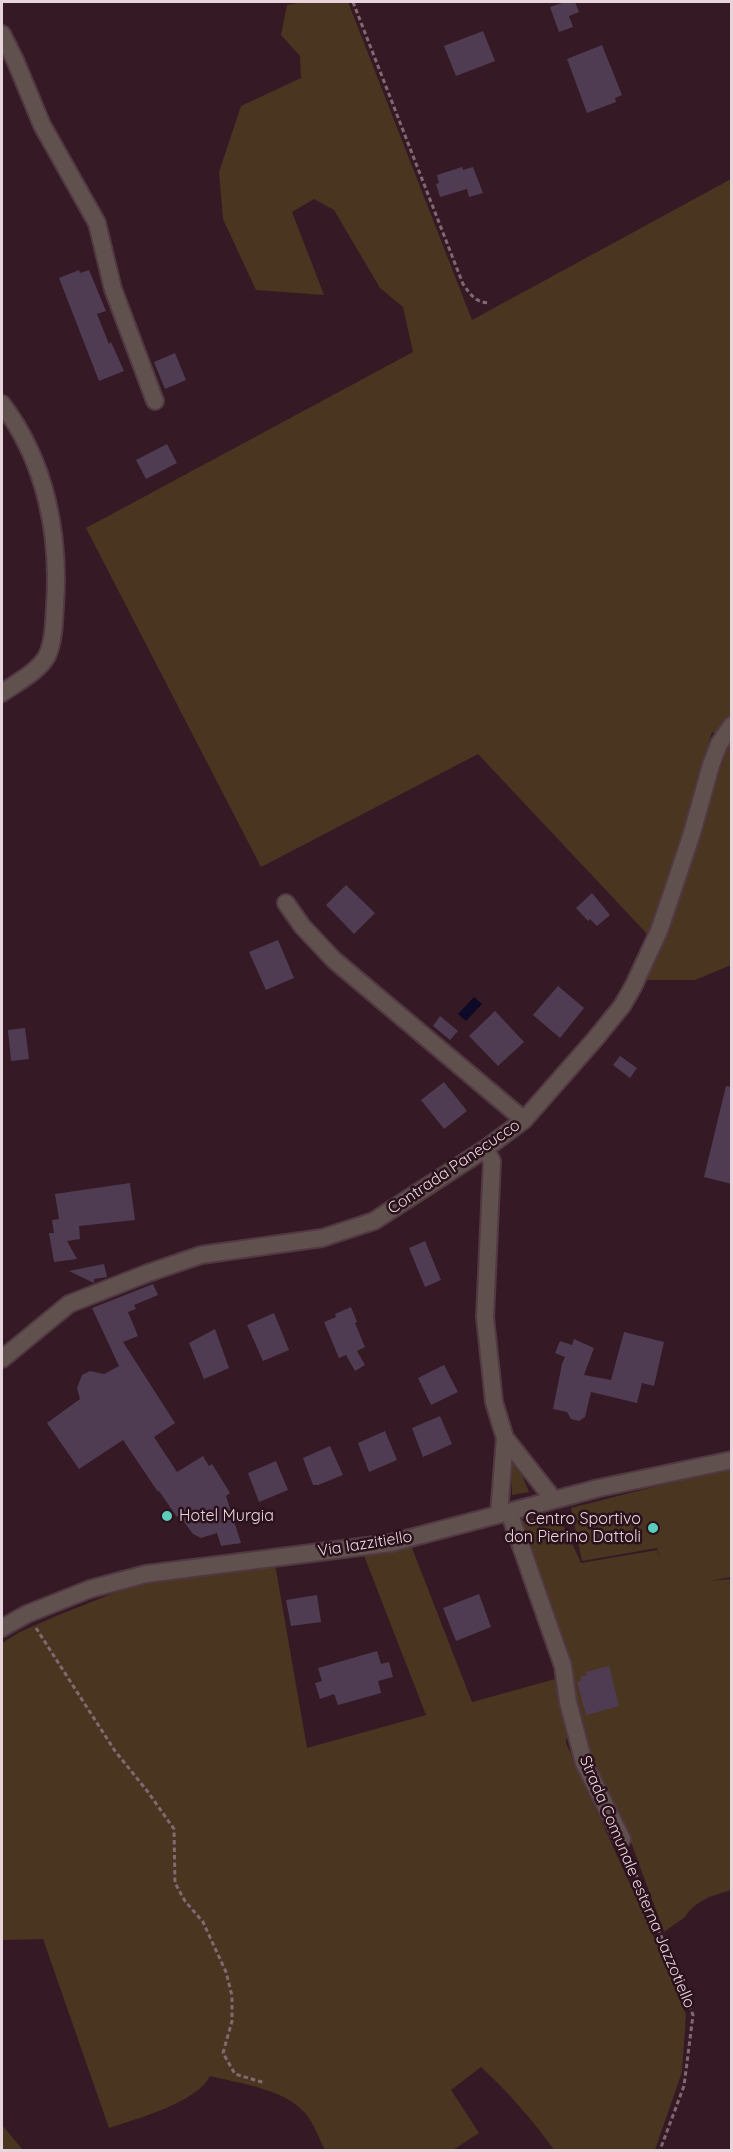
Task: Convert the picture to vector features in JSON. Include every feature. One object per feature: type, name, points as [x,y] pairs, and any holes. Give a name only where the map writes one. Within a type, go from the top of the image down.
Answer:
[{"type":"street","points":[[2,34],[42,125],[97,223],[113,290],[155,400]]},
{"type":"street","points":[[2,404],[16,423],[37,465],[51,514],[57,580],[53,635],[47,656],[35,669],[2,693]]},
{"type":"street","name":"Contrada Panecucco","points":[[2,1359],[69,1304],[201,1255],[322,1238],[374,1221],[485,1149],[524,1120],[596,1038],[633,987],[659,931],[692,833],[711,765],[719,744],[732,725]]},
{"type":"street","points":[[286,903],[302,926],[334,960],[524,1120]]},
{"type":"street","points":[[485,1149],[492,1161],[485,1317],[494,1402],[505,1438],[504,1513]]},
{"type":"street","points":[[505,1438],[554,1500]]},
{"type":"street","name":"Via Iazzitiello","points":[[2,1628],[27,1614],[90,1589],[146,1574],[391,1543],[599,1488],[732,1460]]},
{"type":"street","name":"Strada Comunale esterna Jazzotiello","points":[[504,1513],[563,1666],[568,1701],[584,1763],[622,1839]]},
{"type":"path","points":[[353,2],[463,284],[472,297],[489,303]]},
{"type":"path","points":[[27,1614],[72,1688],[115,1751],[174,1829],[175,1883],[185,1901],[203,1922],[226,1972],[232,1996],[231,2021],[223,2054],[235,2074],[265,2083]]},
{"type":"path","name":"Strada Comunale esterna Jazzotiello","points":[[622,1839],[693,2015],[684,2086],[660,2151]]},
{"type":"shaded area","points":[[303,2],[348,2],[472,320],[731,179],[731,726],[719,736],[712,732],[663,902],[649,936],[478,754],[261,867],[86,528],[413,352],[403,307],[380,288],[334,210],[314,199],[292,212],[324,295],[256,290],[223,219],[219,172],[241,106],[301,78],[300,56],[281,35],[287,5]]},
{"type":"shaded area","points":[[731,739],[731,965],[695,980],[645,980]]},
{"type":"shaded area","points":[[474,997],[482,1004],[466,1021],[458,1014]]},
{"type":"shaded area","points":[[515,1459],[529,1492],[512,1495],[511,1460]]},
{"type":"shaded area","points":[[731,1467],[731,1577],[709,1581],[731,1579],[731,1890],[709,1897],[697,1904],[685,1917],[664,1932],[628,1834],[588,1754],[518,1522],[554,1514],[566,1530],[581,1563],[657,1550],[660,1559],[657,1548],[582,1561],[571,1508]]},
{"type":"shaded area","points":[[410,1543],[472,1702],[559,1678],[566,1743],[658,1946],[686,2015],[682,2072],[655,2150],[554,2150],[520,2107],[481,2067],[451,2090],[479,2133],[453,2150],[325,2150],[311,2121],[296,2105],[273,2092],[210,2076],[193,2094],[180,2102],[109,2128],[43,1939],[2,1940],[2,1643],[56,1616],[124,1589],[176,1577],[275,1564],[307,1748],[426,1715],[363,1553]]},
{"type":"shaded area","points":[[2,2125],[23,2150],[2,2150]]},
{"type":"building","points":[[565,2],[575,2],[579,12],[569,16],[573,27],[559,32],[550,7]]},
{"type":"building","points":[[483,31],[495,61],[456,76],[444,46]]},
{"type":"building","points":[[602,45],[622,95],[615,98],[616,102],[587,113],[567,59]]},
{"type":"building","points":[[462,167],[463,170],[473,167],[483,193],[469,197],[467,189],[440,197],[436,184],[439,183],[437,175]]},
{"type":"building","points":[[79,270],[80,273],[89,270],[106,311],[97,314],[109,344],[111,342],[124,371],[99,381],[59,278]]},
{"type":"building","points":[[175,353],[186,380],[165,389],[154,362]]},
{"type":"building","points":[[167,444],[177,463],[146,479],[136,460]]},
{"type":"building","points":[[346,885],[375,913],[354,934],[326,905]]},
{"type":"building","points":[[592,893],[610,915],[597,926],[590,919],[588,921],[576,908]]},
{"type":"building","points":[[278,940],[294,978],[266,990],[249,952]]},
{"type":"building","points":[[558,986],[584,1008],[560,1038],[533,1015]]},
{"type":"building","points":[[495,1011],[524,1042],[498,1066],[469,1036]]},
{"type":"building","points":[[440,1016],[458,1031],[450,1040],[433,1026]]},
{"type":"building","points":[[25,1028],[29,1059],[11,1061],[8,1030]]},
{"type":"building","points":[[620,1056],[637,1068],[630,1078],[613,1065]]},
{"type":"building","points":[[444,1082],[467,1111],[444,1129],[421,1100]]},
{"type":"building","points":[[726,1086],[732,1087],[732,1184],[704,1177]]},
{"type":"building","points":[[130,1183],[135,1220],[79,1226],[80,1239],[67,1241],[77,1259],[54,1262],[49,1233],[54,1233],[52,1220],[59,1219],[55,1194]]},
{"type":"building","points":[[425,1241],[441,1280],[425,1287],[409,1248]]},
{"type":"building","points":[[104,1264],[107,1277],[94,1279],[94,1283],[69,1271]]},
{"type":"building","points":[[153,1284],[158,1295],[134,1305],[136,1309],[128,1312],[138,1336],[123,1342],[175,1423],[154,1437],[177,1472],[203,1456],[209,1466],[212,1464],[230,1493],[226,1496],[241,1543],[221,1546],[217,1533],[201,1538],[193,1534],[158,1492],[123,1440],[79,1469],[47,1423],[80,1399],[77,1388],[82,1375],[90,1371],[104,1374],[119,1366],[92,1308]]},
{"type":"building","points":[[351,1307],[365,1347],[357,1351],[365,1365],[355,1371],[346,1355],[339,1358],[324,1322]]},
{"type":"building","points":[[274,1313],[289,1350],[263,1361],[247,1325]]},
{"type":"building","points":[[215,1329],[229,1368],[204,1379],[189,1343]]},
{"type":"building","points":[[624,1332],[664,1342],[654,1386],[642,1383],[637,1403],[591,1392],[585,1417],[579,1421],[571,1419],[567,1412],[553,1409],[565,1357],[555,1353],[560,1341],[572,1345],[574,1339],[594,1348],[584,1375],[611,1380]]},
{"type":"building","points":[[444,1365],[458,1392],[431,1405],[418,1378]]},
{"type":"building","points":[[440,1416],[452,1444],[423,1457],[412,1428]]},
{"type":"building","points":[[385,1431],[397,1460],[369,1472],[358,1443]]},
{"type":"building","points":[[330,1446],[343,1475],[313,1485],[303,1458]]},
{"type":"building","points":[[276,1461],[288,1490],[259,1502],[248,1473]]},
{"type":"building","points":[[479,1594],[491,1627],[456,1641],[443,1608]]},
{"type":"building","points":[[317,1595],[321,1622],[291,1626],[286,1600]]},
{"type":"building","points":[[377,1651],[381,1664],[389,1662],[393,1677],[378,1681],[381,1693],[338,1705],[334,1694],[320,1699],[315,1683],[322,1681],[318,1668]]},
{"type":"building","points":[[609,1666],[619,1706],[586,1715],[577,1682],[581,1681],[580,1677],[587,1675],[586,1672]]},
{"type":"place","name":"Hotel Murgia","points":[[167,1516]]},
{"type":"place","name":"Centro Sportivo don Pierino Dattoli","points":[[653,1528]]}]
